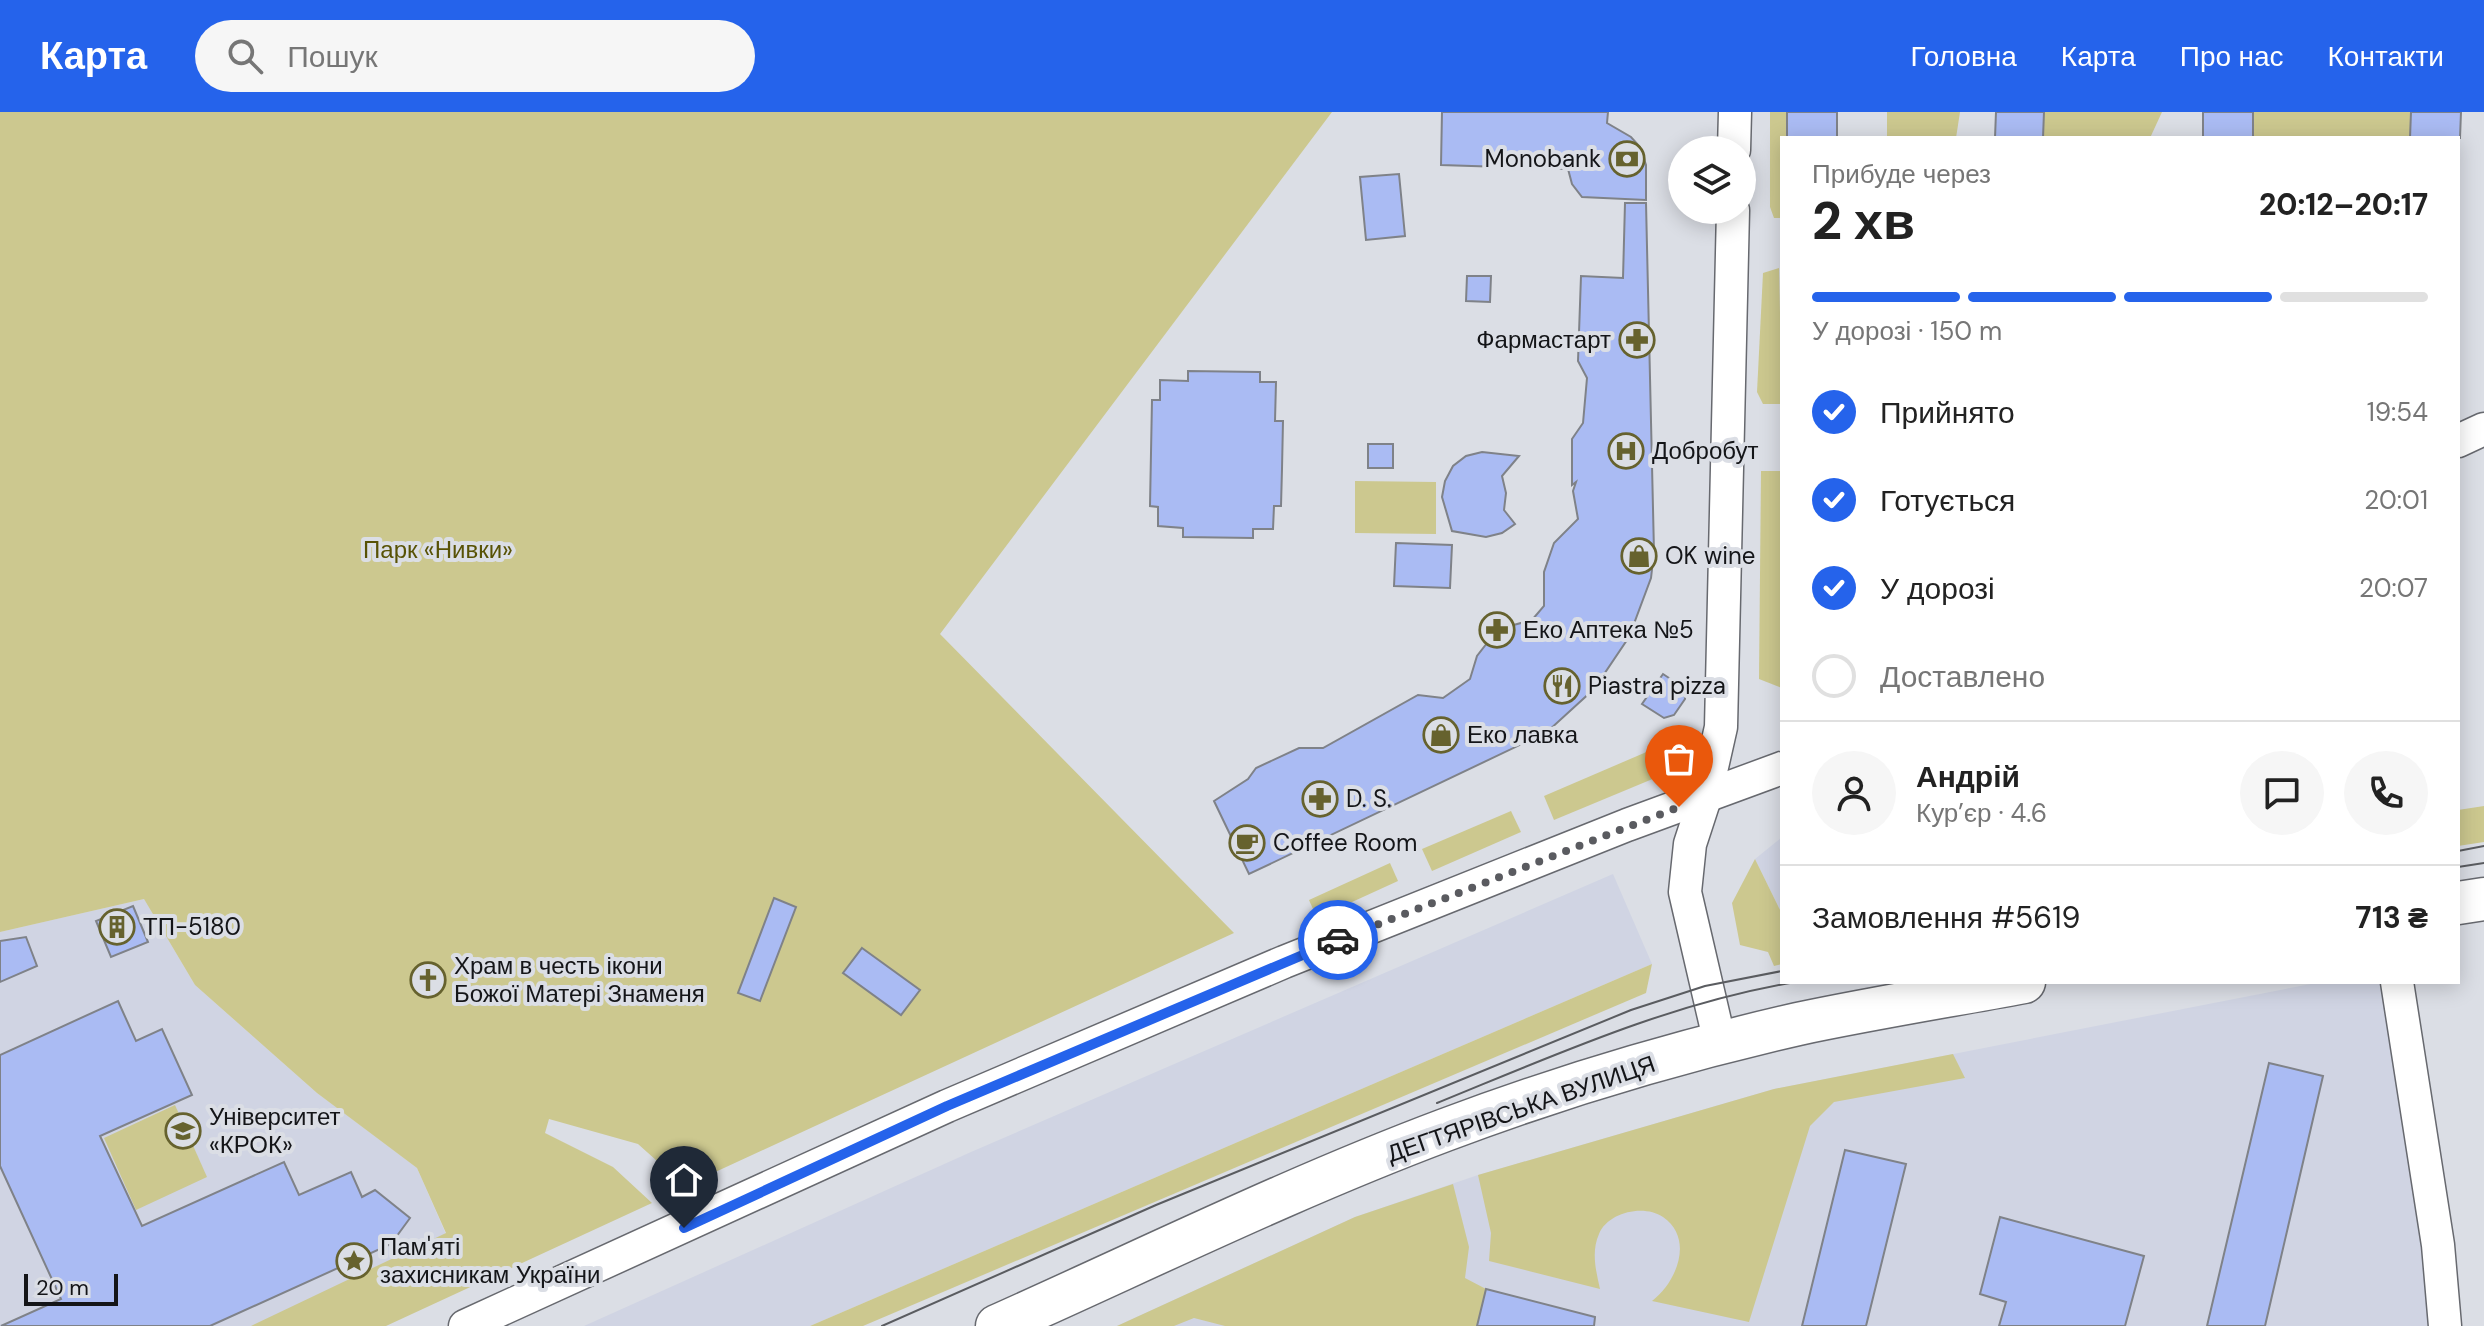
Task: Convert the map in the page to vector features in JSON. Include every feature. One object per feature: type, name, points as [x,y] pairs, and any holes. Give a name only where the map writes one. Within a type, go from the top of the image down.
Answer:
[{"type":"main road","points":[[2460,903],[2484,899]]},
{"type":"main road","name":"ДЕГТЯРІВСЬКА ВУЛИЦЯ","points":[[997,1326],[1445,1130],[1720,1043],[1801,1024],[2013,984]]},
{"type":"street","points":[[1734,136],[1735,112]]},
{"type":"street","points":[[1720,1043],[1685,892],[1690,844],[1705,798],[1721,727],[1733,224]]},
{"type":"street","points":[[2460,440],[2484,429]]},
{"type":"street","points":[[465,1326],[947,1106],[1244,978],[1627,825],[1780,769]]},
{"type":"street","points":[[2397,984],[2438,1245],[2445,1326]]},
{"type":"shaded area","points":[[1780,839],[1780,910],[1755,859]]},
{"type":"shaded area","points":[[1613,874],[1652,964],[810,1326],[584,1326],[971,1152]]},
{"type":"shaded area","name":"Університет «КРОК»","points":[[144,899],[195,985],[317,1093],[417,1168],[466,1280],[363,1326],[0,1326],[0,932]]},
{"type":"shaded area","points":[[2311,984],[2382,984],[2424,1214],[2431,1326],[1117,1326],[1355,1217],[1478,1175],[1774,1089]]},
{"type":"green space","name":"Парк «Нивки»","points":[[0,112],[1332,112],[940,634],[1234,933],[685,1186],[638,1144],[549,1119],[545,1133],[613,1167],[652,1203],[386,1326],[251,1326],[446,1233],[417,1168],[317,1093],[195,985],[144,899],[0,932]]},
{"type":"green space","points":[[1770,112],[1787,112],[1787,136],[1780,136],[1780,218],[1774,218],[1770,207]]},
{"type":"green space","points":[[1887,112],[1960,112],[1956,136],[1887,136]]},
{"type":"green space","points":[[2044,112],[2162,112],[2151,136],[2043,136]]},
{"type":"green space","points":[[2253,112],[2411,112],[2410,136],[2253,136]]},
{"type":"green space","points":[[1779,268],[1780,404],[1763,404],[1757,392],[1763,273]]},
{"type":"green space","points":[[1761,471],[1780,471],[1780,687],[1759,679]]},
{"type":"green space","points":[[1355,481],[1436,482],[1436,534],[1355,533]]},
{"type":"green space","points":[[1686,735],[1683,750],[1667,773],[1554,820],[1544,796]]},
{"type":"green space","points":[[2484,806],[2484,842],[2460,846],[2460,810]]},
{"type":"green space","points":[[1511,811],[1521,832],[1432,871],[1422,849]]},
{"type":"green space","points":[[1755,859],[1780,910],[1780,964],[1774,966],[1768,952],[1740,945],[1732,903]]},
{"type":"green space","points":[[1390,863],[1398,881],[1317,918],[1309,900]]},
{"type":"green space","points":[[1652,964],[1646,993],[863,1326],[810,1326]]},
{"type":"green space","points":[[1953,1054],[1965,1078],[1834,1102],[1810,1126],[1749,1322],[1652,1301],[1674,1272],[1680,1248],[1673,1226],[1655,1213],[1627,1212],[1604,1226],[1599,1234],[1595,1255],[1600,1289],[1489,1261],[1491,1233],[1478,1175],[1774,1089]]},
{"type":"green space","points":[[175,1105],[207,1177],[136,1210],[104,1138]]},
{"type":"green space","points":[[1453,1184],[1469,1247],[1465,1278],[1486,1289],[1477,1326],[1225,1326],[1194,1318],[1174,1326],[1117,1326],[1355,1217]]},
{"type":"building","points":[[1442,112],[1608,112],[1607,123],[1631,137],[1640,147],[1646,165],[1646,200],[1582,197],[1572,184],[1568,169],[1441,165]]},
{"type":"building","points":[[1787,112],[1837,112],[1837,136],[1787,136]]},
{"type":"building","points":[[1996,112],[2044,112],[2043,136],[1995,136]]},
{"type":"building","points":[[2203,112],[2253,112],[2253,136],[2203,136]]},
{"type":"building","points":[[2411,112],[2461,112],[2460,138],[2410,136]]},
{"type":"building","points":[[1399,174],[1405,236],[1366,240],[1360,177]]},
{"type":"building","points":[[1625,203],[1646,203],[1654,552],[1651,578],[1629,637],[1594,689],[1547,732],[1249,874],[1214,801],[1248,779],[1256,768],[1299,748],[1323,748],[1418,695],[1443,698],[1470,679],[1477,656],[1491,638],[1510,626],[1532,620],[1544,606],[1544,572],[1554,543],[1578,519],[1573,491],[1576,482],[1572,485],[1572,439],[1583,423],[1587,378],[1578,361],[1581,276],[1623,278]]},
{"type":"building","points":[[1467,276],[1491,276],[1490,302],[1466,301]]},
{"type":"building","points":[[1188,371],[1260,372],[1260,382],[1276,382],[1275,421],[1283,421],[1281,506],[1274,506],[1273,529],[1253,529],[1253,538],[1183,537],[1183,528],[1158,526],[1158,507],[1150,506],[1152,400],[1160,400],[1160,380],[1188,381]]},
{"type":"building","points":[[1368,444],[1393,444],[1393,468],[1368,468]]},
{"type":"building","points":[[1482,452],[1519,456],[1502,476],[1506,493],[1504,510],[1515,524],[1502,533],[1486,537],[1452,531],[1442,497],[1445,481],[1453,466],[1466,456]]},
{"type":"building","points":[[1396,543],[1452,545],[1450,588],[1394,586]]},
{"type":"building","points":[[1663,674],[1684,688],[1685,699],[1674,715],[1664,718],[1642,704]]},
{"type":"building","points":[[774,898],[796,907],[760,1001],[738,993]]},
{"type":"building","name":"ТП-5180","points":[[133,906],[148,942],[111,957],[96,921]]},
{"type":"building","points":[[26,937],[37,966],[0,982],[0,941]]},
{"type":"building","points":[[862,948],[920,990],[901,1015],[843,973]]},
{"type":"building","points":[[118,1001],[136,1041],[162,1029],[192,1095],[100,1136],[142,1226],[284,1162],[299,1195],[351,1172],[362,1197],[375,1190],[410,1218],[391,1244],[210,1326],[1,1326],[61,1299],[0,1166],[0,1055]]},
{"type":"building","points":[[2269,1063],[2323,1076],[2265,1326],[2207,1326]]},
{"type":"building","points":[[1845,1150],[1906,1164],[1866,1326],[1802,1326]]},
{"type":"building","points":[[2000,1217],[2144,1256],[2125,1326],[1999,1326],[2006,1302],[1980,1294]]},
{"type":"building","points":[[1486,1289],[1595,1317],[1594,1326],[1477,1326]]},
{"type":"tram line","points":[[2460,851],[2484,846]]},
{"type":"tram line","points":[[2460,867],[2484,863]]},
{"type":"tram line","points":[[882,1326],[1156,1205],[1631,1010],[1705,986],[1780,971]]},
{"type":"tram line","points":[[1437,1103],[1614,1032],[1703,1003],[1786,984]]},
{"type":"way so far","points":[[1338,940],[1679,807]]},
{"type":"place","name":"Monobank","points":[[1627,159]]},
{"type":"place","name":"Фармастарт","points":[[1637,340]]},
{"type":"place","name":"Добробут","points":[[1626,451]]},
{"type":"place","name":"OK wine","points":[[1639,556]]},
{"type":"place","name":"Еко Аптека №5","points":[[1497,630]]},
{"type":"place","name":"Piastra pizza","points":[[1562,686]]},
{"type":"place","name":"Еко лавка","points":[[1441,735]]},
{"type":"place","name":"D. S.","points":[[1320,799]]},
{"type":"place","name":"Coffee Room","points":[[1247,843]]},
{"type":"place","name":"ТП-5180","points":[[117,927]]},
{"type":"place","name":"Храм в честь ікони Божої Матері Знаменя","points":[[428,980]]},
{"type":"place","name":"Університет «КРОК»","points":[[183,1131]]},
{"type":"place","name":"Пам'яті захисникам України","points":[[354,1261]]},
{"type":"route","points":[[684,1228],[947,1106],[1338,940]]}]
